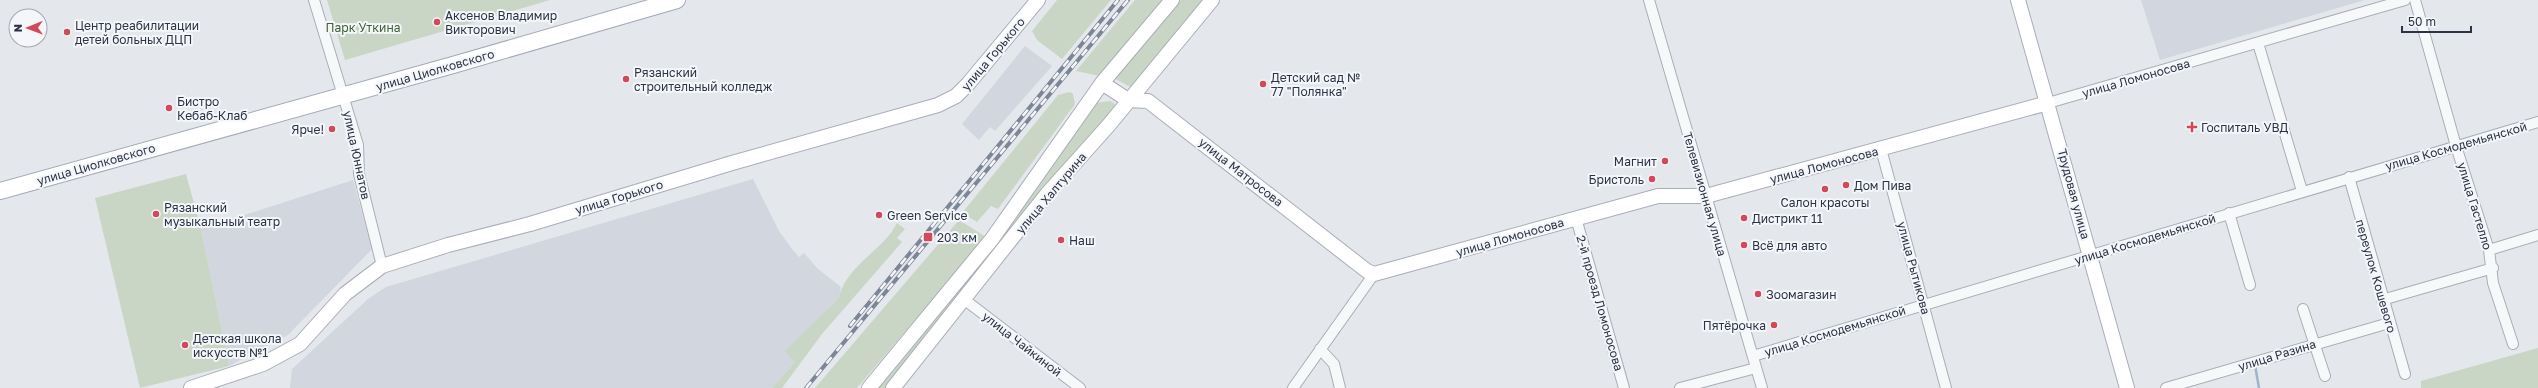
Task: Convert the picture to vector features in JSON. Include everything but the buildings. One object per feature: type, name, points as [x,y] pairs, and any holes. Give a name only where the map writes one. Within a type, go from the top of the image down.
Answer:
[{"type":"main road","name":"улица Циолковского","points":[[343,90],[638,0]]},
{"type":"main road","name":"улица Циолковского","points":[[0,191],[191,133],[343,90],[677,0]]},
{"type":"main road","name":"улица Циолковского","points":[[0,181],[191,133]]},
{"type":"street","name":"улица Юннатов","points":[[314,0],[343,90],[358,146],[359,174],[382,266]]},
{"type":"street","name":"улица Горького","points":[[191,388],[263,364],[300,344],[345,294],[382,266],[448,245],[530,224],[732,163],[938,105],[956,96],[968,84],[1038,0]]},
{"type":"street","name":"улица Халтурина","points":[[869,388],[992,239],[1102,83],[1172,0]]},
{"type":"street","name":"улица Халтурина","points":[[893,388],[965,300],[1047,194],[1212,0]]},
{"type":"street","name":"Телевизионная улица","points":[[1650,0],[1762,388]]},
{"type":"street","name":"Трудовая улица","points":[[2018,0],[2128,388]]},
{"type":"street","name":"улица Ломоносова","points":[[1374,274],[1658,196],[1706,196],[2048,104],[2405,0]]},
{"type":"street","name":"улица Гастелло","points":[[2414,0],[2456,146],[2489,250],[2493,268],[2493,283],[2513,344]]},
{"type":"street","points":[[2258,42],[2302,191]]},
{"type":"street","points":[[1102,83],[1128,100]]},
{"type":"street","name":"улица Матросова","points":[[1128,100],[1148,101],[1151,103],[1367,271],[1374,274]]},
{"type":"street","name":"улица Космодемьянской","points":[[1753,356],[2302,191],[2538,122]]},
{"type":"street","name":"улица Рытикова","points":[[1881,149],[1946,388]]},
{"type":"street","name":"переулок Кошевого","points":[[2349,177],[2382,300],[2405,374]]},
{"type":"street","points":[[2229,213],[2250,285]]},
{"type":"street","name":"2-й проезд Ломоносова","points":[[1576,218],[1624,388]]},
{"type":"street","points":[[2489,250],[2538,235]]},
{"type":"street","points":[[2382,300],[2493,268]]},
{"type":"street","points":[[1293,388],[1374,274]]},
{"type":"street","name":"улица Чайкиной","points":[[965,300],[1080,388]]},
{"type":"street","points":[[2304,309],[2325,376]]},
{"type":"street","name":"улица Разина","points":[[2166,388],[2315,343],[2389,323]]},
{"type":"street","points":[[1320,349],[1334,364],[1340,388]]},
{"type":"street","name":"улица Космодемьянской","points":[[1680,388],[1756,368]]},
{"type":"shaded area","points":[[2141,0],[2365,0],[2160,60]]},
{"type":"shaded area","points":[[1025,46],[1052,66],[995,131],[990,127],[979,140],[962,124]]},
{"type":"shaded area","points":[[753,179],[779,231],[792,249],[799,257],[804,253],[818,269],[841,287],[839,298],[786,351],[795,362],[772,388],[290,388],[292,369],[368,299],[386,287]]},
{"type":"shaded area","points":[[353,180],[372,249],[288,335],[229,366],[201,229]]},
{"type":"green space","name":"Парк Уткина","points":[[327,0],[550,0],[345,60]]},
{"type":"green space","points":[[1057,0],[1111,0],[1062,59],[1037,40],[1032,31]]},
{"type":"green space","points":[[1135,0],[1166,0],[1100,76],[1076,71]]},
{"type":"green space","points":[[1181,0],[1205,0],[1132,88],[1114,78]]},
{"type":"green space","points":[[1070,92],[1073,94],[1075,104],[998,209],[991,206],[977,222],[962,213],[1058,95]]},
{"type":"green space","points":[[1110,101],[1115,104],[1116,109],[887,388],[876,388],[1094,103]]},
{"type":"green space","points":[[186,174],[201,229],[229,366],[140,388],[95,198]]},
{"type":"green space","points":[[959,220],[986,237],[857,388],[815,388]]},
{"type":"green space","points":[[897,223],[905,229],[897,238],[902,242],[822,334],[782,388],[772,388],[795,362],[785,351],[839,298],[849,277],[891,233]]},
{"type":"green space","points":[[2538,348],[2538,388],[2421,388],[2421,381]]},
{"type":"waterway","points":[[2255,365],[2259,388]]},
{"type":"railway","points":[[850,326],[1118,0]]},
{"type":"railway","points":[[806,388],[1128,0]]},
{"type":"place","name":"Аксенов Владимир Викторович","points":[[437,22]]},
{"type":"place","name":"Центр реабилитации детей больных ДЦП","points":[[67,32]]},
{"type":"place","name":"Рязанский строительный колледж","points":[[626,79]]},
{"type":"place","name":"Детский сад № 77 \"Полянка\"","points":[[1263,84]]},
{"type":"place","name":"Бистро Кебаб-Клаб","points":[[169,108]]},
{"type":"place","name":"Госпиталь УВД","points":[[2192,127]]},
{"type":"place","name":"Ярче!","points":[[332,129]]},
{"type":"place","name":"Магнит","points":[[1665,161]]},
{"type":"place","name":"Бристоль","points":[[1652,179]]},
{"type":"place","name":"Дом Пива","points":[[1846,185]]},
{"type":"place","name":"Салон красоты","points":[[1825,189]]},
{"type":"place","name":"Рязанский музыкальный театр","points":[[156,214]]},
{"type":"place","name":"Green Service","points":[[879,215]]},
{"type":"place","name":"Дистрикт 11","points":[[1744,218]]},
{"type":"place","name":"203 км","points":[[928,237]]},
{"type":"place","name":"Наш","points":[[1061,240]]},
{"type":"place","name":"Всё для авто","points":[[1744,245]]},
{"type":"place","name":"Зоомагазин","points":[[1758,294]]},
{"type":"place","name":"Пятёрочка","points":[[1774,325]]},
{"type":"place","name":"Детская школа искусств №1","points":[[185,345]]}]
